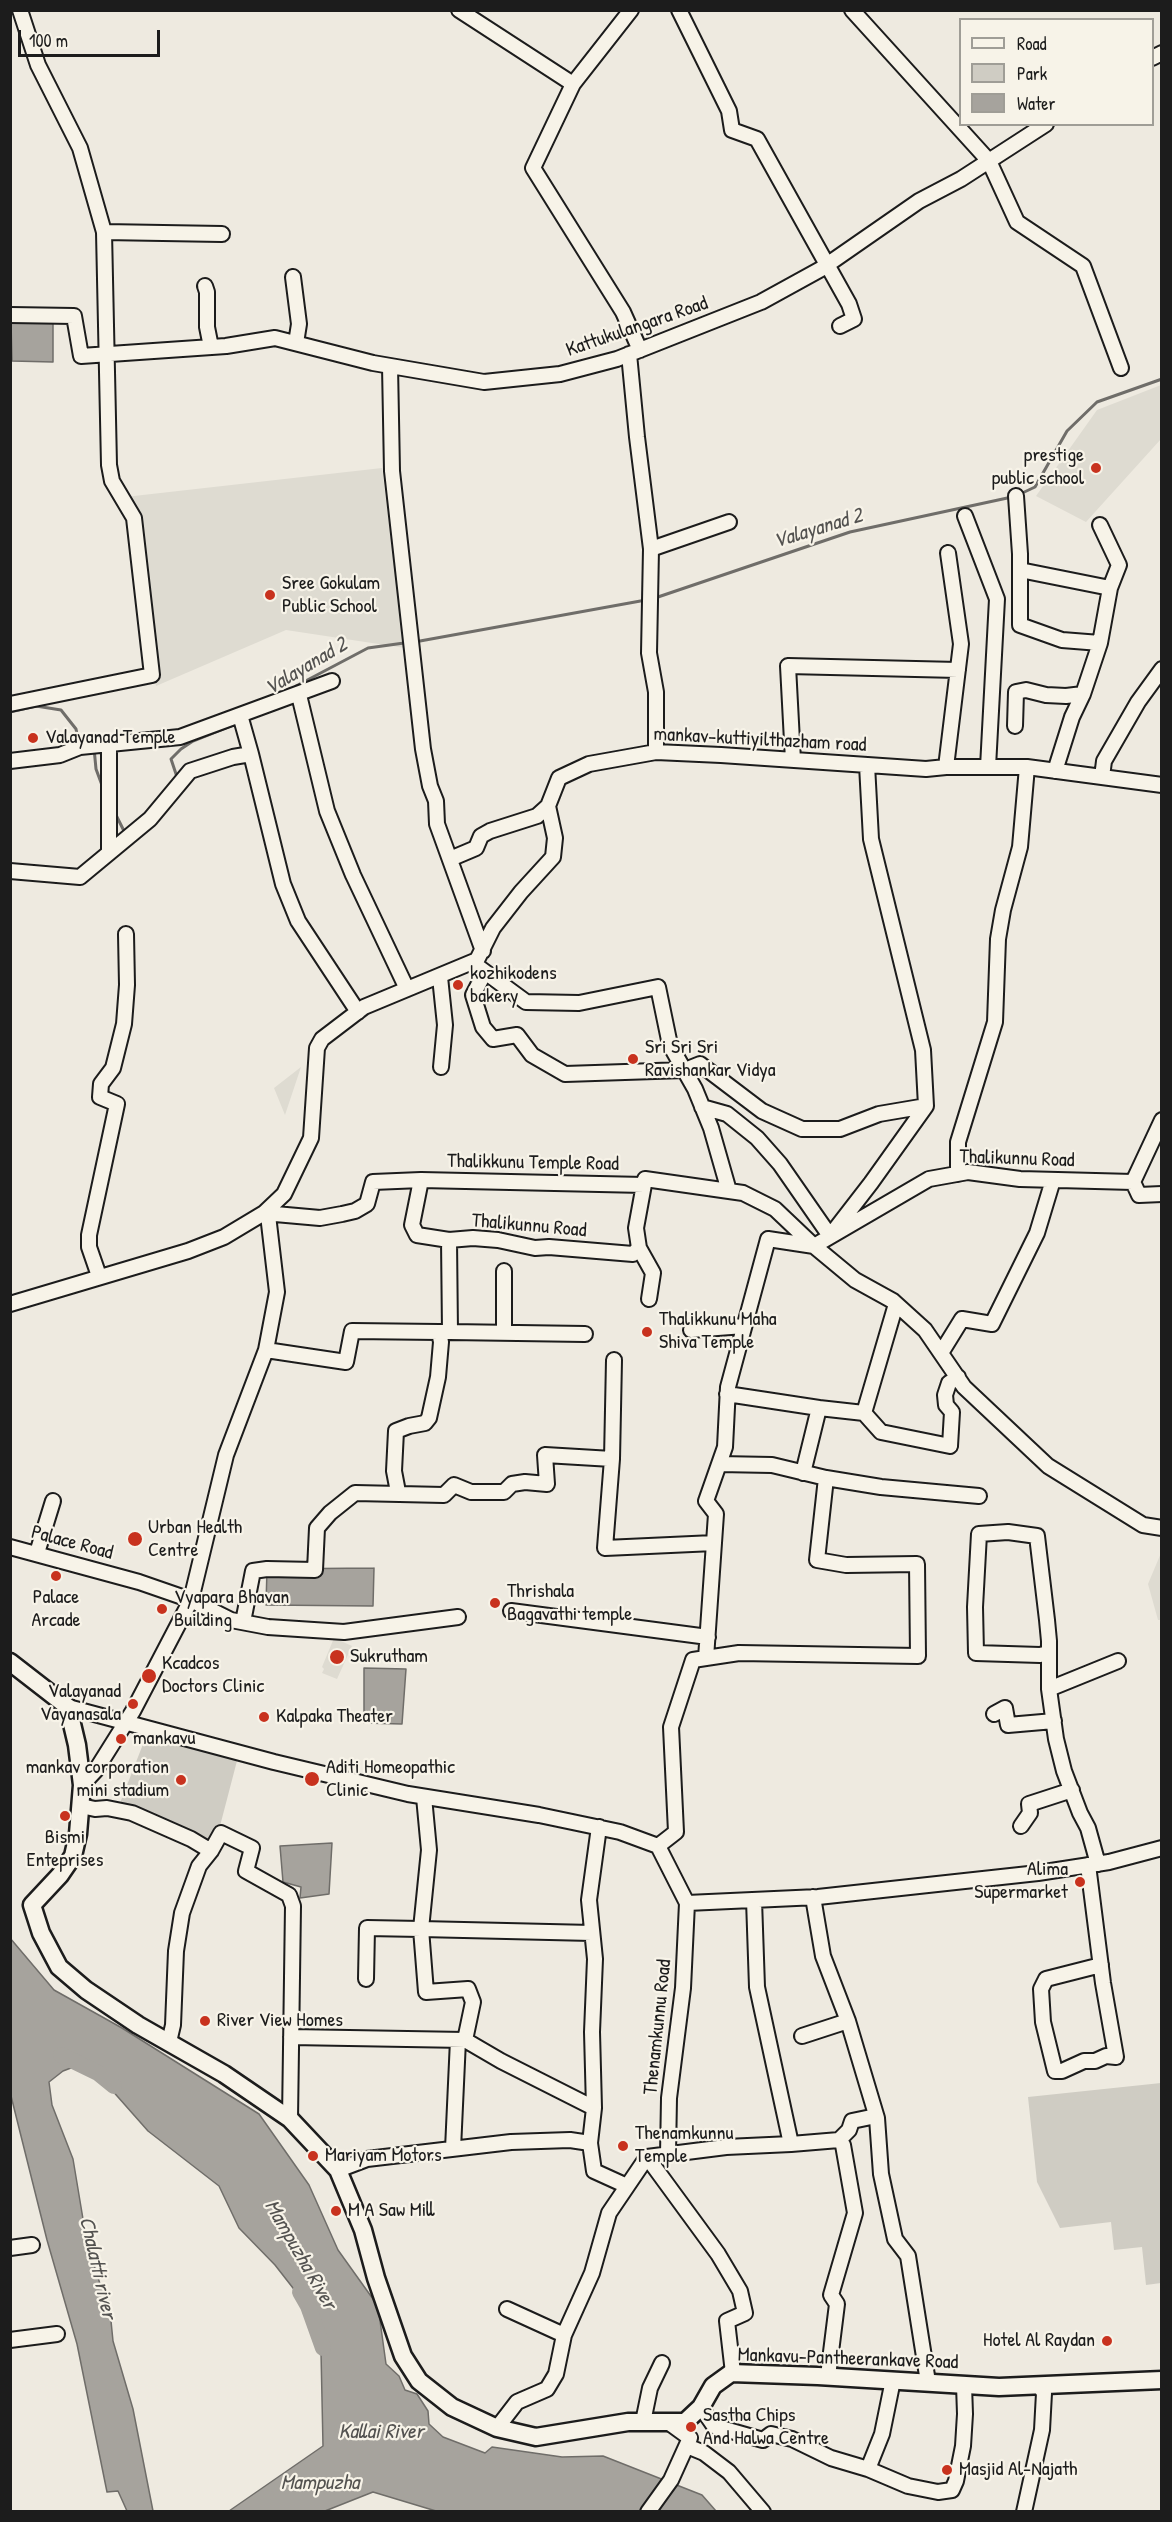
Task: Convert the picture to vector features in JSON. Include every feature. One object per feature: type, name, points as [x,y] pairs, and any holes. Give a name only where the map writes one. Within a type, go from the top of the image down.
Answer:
[{"type":"main road","points":[[10,1662],[68,1707]]},
{"type":"main road","name":"Mankavu-Pantheerankave Road","points":[[68,1707],[77,1745],[82,1785],[73,1856],[60,1875],[32,1905],[41,1933],[59,1967],[86,1990],[224,2074],[290,2119],[338,2170],[363,2230],[376,2278],[403,2356],[418,2381],[452,2407],[498,2428],[536,2437],[628,2422],[685,2422],[701,2407],[713,2386],[733,2373],[828,2376],[999,2387],[1161,2380]]},
{"type":"street","points":[[10,705],[152,675],[134,518],[112,481],[109,465],[104,232],[80,148],[38,64],[20,10]]},
{"type":"street","points":[[459,10],[573,84]]},
{"type":"street","points":[[631,10],[573,84],[533,168],[623,312],[635,352],[637,437],[651,549],[649,653],[656,692],[656,752]]},
{"type":"street","points":[[679,10],[729,111],[732,130],[757,139],[849,304],[854,319],[840,326]]},
{"type":"street","points":[[852,10],[989,161],[1017,222],[1083,266],[1121,368]]},
{"type":"street","name":"Kattukulangara Road","points":[[10,315],[74,316],[81,356],[211,347],[275,338],[390,366],[484,382],[560,374],[635,352],[761,302],[828,264],[919,201],[989,161],[1043,126]]},
{"type":"street","points":[[104,232],[222,234]]},
{"type":"street","points":[[293,277],[299,324],[296,343]]},
{"type":"street","points":[[205,286],[207,327],[211,347]]},
{"type":"street","points":[[390,366],[392,471],[423,749],[430,786],[436,801],[437,824],[483,951]]},
{"type":"street","points":[[1016,496],[1020,625],[1062,640],[1100,643]]},
{"type":"street","points":[[966,516],[997,599],[988,767]]},
{"type":"street","points":[[651,549],[729,522]]},
{"type":"street","points":[[1055,771],[1072,717],[1083,694],[1100,643],[1110,588],[1119,565],[1100,525]]},
{"type":"street","points":[[946,767],[961,644],[948,553]]},
{"type":"street","points":[[1020,570],[1110,588]]},
{"type":"street","points":[[793,760],[788,666],[958,670]]},
{"type":"street","points":[[1102,777],[1104,761],[1138,702],[1161,669]]},
{"type":"street","points":[[10,761],[60,755],[80,747],[180,737],[332,681]]},
{"type":"street","points":[[1015,726],[1016,692],[1026,690],[1046,695],[1066,696],[1083,694]]},
{"type":"street","points":[[298,695],[327,811],[353,875],[407,989]]},
{"type":"street","points":[[240,715],[283,884],[298,921],[358,1012]]},
{"type":"street","points":[[109,744],[109,853]]},
{"type":"street","name":"mankav-kuttiyilthazham road","points":[[548,806],[559,778],[589,764],[656,752],[926,769],[1027,767],[1161,785]]},
{"type":"street","points":[[10,871],[80,877],[150,819],[190,771],[233,757],[251,754]]},
{"type":"street","points":[[702,1107],[727,1114],[757,1137],[780,1164],[830,1236],[926,1106],[923,1050],[871,839],[867,765]]},
{"type":"street","points":[[958,1174],[958,1142],[995,1023],[998,939],[1003,910],[1020,847],[1027,767]]},
{"type":"street","points":[[450,859],[476,848],[481,837],[490,831],[537,816],[548,806],[555,838],[553,858],[521,892],[493,928],[479,967],[473,995],[483,1027],[493,1039],[518,1035],[532,1055],[565,1074],[684,1070],[700,1064],[762,1111],[802,1128],[840,1130],[879,1114],[926,1106]]},
{"type":"street","points":[[99,1276],[89,1247],[89,1235],[117,1104],[100,1097],[101,1084],[113,1068],[124,1024],[128,985],[126,934]]},
{"type":"street","points":[[10,1304],[99,1276],[125,1271],[206,1244],[266,1214],[284,1194],[311,1138],[317,1048],[322,1039],[364,1007],[440,977],[479,967]]},
{"type":"street","points":[[479,967],[526,1002],[579,1003],[658,987],[670,1045],[702,1107],[729,1191],[743,1193],[775,1209],[855,1280],[896,1304],[925,1330],[964,1387],[1048,1466],[1143,1525],[1161,1528]]},
{"type":"street","points":[[440,977],[445,1026],[441,1066]]},
{"type":"street","points":[[1161,1120],[1134,1182],[1139,1195],[1161,1194]]},
{"type":"street","name":"Thalikunnu Road","points":[[814,1246],[929,1179],[968,1172],[1020,1179],[1134,1182]]},
{"type":"street","name":"Thalikkunu Temple Road","points":[[421,1180],[644,1185],[645,1179],[729,1191]]},
{"type":"street","points":[[266,1214],[320,1218],[342,1215],[355,1212],[367,1204],[373,1182],[421,1180]]},
{"type":"street","name":"Thalikunnu Road","points":[[421,1180],[412,1225],[417,1234],[449,1240],[481,1239],[535,1248],[549,1246],[633,1254],[639,1248]]},
{"type":"street","points":[[941,1353],[962,1319],[992,1324],[1037,1233],[1053,1180]]},
{"type":"street","points":[[644,1185],[636,1228],[639,1248],[653,1273],[649,1299]]},
{"type":"street","points":[[82,1785],[96,1770],[133,1712],[191,1600],[226,1455],[266,1350],[277,1292],[266,1214]]},
{"type":"street","points":[[706,1658],[716,1514],[706,1502],[725,1447],[727,1394],[744,1326],[768,1239],[814,1246]]},
{"type":"street","name":"Thalikunnu Road","points":[[398,1492],[394,1472],[396,1431],[425,1423],[429,1419],[438,1377],[441,1342],[445,1332],[449,1240]]},
{"type":"street","points":[[504,1271],[504,1333]]},
{"type":"street","points":[[864,1413],[896,1304]]},
{"type":"street","points":[[691,1330],[744,1326]]},
{"type":"street","points":[[266,1350],[346,1362],[352,1331],[585,1334]]},
{"type":"street","points":[[614,1360],[612,1459],[605,1548],[714,1543]]},
{"type":"street","points":[[727,1394],[864,1413],[881,1432],[950,1446],[952,1412],[945,1405],[945,1395],[949,1383],[958,1377]]},
{"type":"street","points":[[803,1473],[819,1408]]},
{"type":"street","points":[[243,1622],[253,1571],[315,1570],[317,1528],[330,1512],[355,1493],[398,1492],[444,1495],[454,1485],[471,1492],[504,1492],[512,1484],[525,1482],[547,1484],[545,1455],[612,1459]]},
{"type":"street","points":[[719,1464],[772,1466],[881,1487],[979,1496]]},
{"type":"street","points":[[658,1846],[676,1832],[671,1727],[693,1660],[739,1653],[918,1656],[917,1564],[846,1565],[817,1560],[826,1478]]},
{"type":"street","points":[[37,1553],[54,1501]]},
{"type":"street","points":[[1048,1653],[1019,1655],[976,1653],[975,1607],[979,1534],[1008,1532],[1037,1536],[1047,1620],[1048,1653],[1049,1689],[1054,1721],[1064,1771],[1088,1828],[1101,1965],[1116,2057],[1106,2056],[1095,2061],[1084,2061],[1062,2071],[1055,2071],[1043,2022],[1041,1989],[1046,1978],[1056,1978],[1101,1965]]},
{"type":"street","name":"Palace Road","points":[[10,1547],[139,1582],[191,1600],[231,1620],[268,1627],[344,1632],[458,1617]]},
{"type":"street","points":[[511,1611],[708,1637]]},
{"type":"street","points":[[1049,1689],[1118,1661]]},
{"type":"street","points":[[68,1707],[124,1724],[274,1762],[424,1797],[539,1815],[620,1832],[658,1846],[687,1903],[813,1897],[1038,1873],[1093,1864],[1161,1848]]},
{"type":"street","points":[[994,1714],[1005,1708],[1008,1725],[1054,1721]]},
{"type":"street","points":[[1021,1826],[1030,1813],[1029,1804],[1072,1790]]},
{"type":"street","points":[[424,1797],[429,1850],[421,1929],[426,1992],[468,1989],[473,2002],[461,2040],[453,2149]]},
{"type":"street","points":[[81,1806],[132,1813],[191,1839],[211,1851]]},
{"type":"street","points":[[599,1827],[589,1900],[595,1959],[592,2032],[594,2108],[590,2143],[594,2171],[627,2186]]},
{"type":"street","points":[[169,2042],[176,1951],[182,1913],[199,1866],[221,1833],[252,1848],[246,1871],[289,1895],[293,1906],[290,2119]]},
{"type":"street","points":[[813,1897],[823,1956],[848,2021],[876,2116],[881,2174],[895,2239],[908,2256],[928,2382]]},
{"type":"street","points":[[754,1900],[757,1987],[791,2144]]},
{"type":"street","name":"Thenamkunnu Road","points":[[668,2154],[669,2098],[683,1988],[687,1903]]},
{"type":"street","points":[[366,1979],[367,1928],[592,1933]]},
{"type":"street","points":[[802,2036],[848,2021]]},
{"type":"street","points":[[291,2037],[461,2040],[594,2108]]},
{"type":"street","points":[[498,2428],[517,2402],[547,2389],[555,2374],[564,2335],[592,2273],[609,2213],[647,2157],[726,2146],[839,2140],[849,2130],[852,2121],[876,2116]]},
{"type":"street","points":[[338,2170],[367,2159],[511,2142],[570,2140],[590,2143]]},
{"type":"street","points":[[828,2376],[837,2304],[831,2295],[855,2213],[843,2145],[839,2140]]},
{"type":"street","points":[[647,2157],[718,2253],[740,2291],[745,2313],[727,2321],[733,2373]]},
{"type":"street","points":[[10,2248],[32,2245]]},
{"type":"street","points":[[507,2309],[564,2335]]},
{"type":"street","points":[[10,2340],[57,2334]]},
{"type":"street","points":[[643,2422],[650,2388],[662,2363]]},
{"type":"street","points":[[868,2469],[882,2434],[893,2380]]},
{"type":"street","points":[[701,2407],[714,2426],[763,2439],[771,2434],[792,2439],[831,2458],[868,2469],[908,2486],[938,2492],[952,2490],[956,2481],[966,2414],[964,2385]]},
{"type":"street","points":[[1024,2511],[1042,2430],[1044,2393],[1039,2385]]},
{"type":"street","points":[[648,2511],[671,2480],[690,2438],[668,2422]]},
{"type":"street","points":[[687,2446],[704,2453],[729,2472],[763,2511]]},
{"type":"shaded area","name":"prestige public school","points":[[1161,385],[1161,439],[1086,522],[1036,496],[1097,410]]},
{"type":"shaded area","name":"Sree Gokulam Public School","points":[[382,468],[405,648],[286,630],[156,686],[125,497]]},
{"type":"shaded area","points":[[301,1067],[285,1115],[274,1088]]},
{"type":"shaded area","points":[[1161,1553],[1161,1620],[1158,1620],[1148,1584]]},
{"type":"shaded area","name":"Sukrutham","points":[[334,1638],[352,1646],[337,1679],[322,1673],[324,1669],[322,1667]]},
{"type":"green space","name":"mankav corporation mini stadium","points":[[147,1734],[238,1757],[214,1849],[120,1803]]},
{"type":"green space","points":[[1161,2083],[1161,2283],[1146,2285],[1142,2247],[1114,2250],[1111,2222],[1060,2228],[1037,2182],[1028,2097]]},
{"type":"water","points":[[53,322],[53,362],[12,361],[11,323]]},
{"type":"water","points":[[374,1568],[373,1606],[266,1605],[267,1569]]},
{"type":"water","points":[[364,1668],[406,1669],[402,1724],[364,1723]]},
{"type":"water","points":[[332,1843],[329,1894],[300,1898],[301,1887],[283,1882],[280,1846]]},
{"type":"water","name":"Kallai River","points":[[10,1938],[54,1990],[122,2028],[259,2114],[309,2185],[338,2250],[378,2306],[386,2364],[399,2376],[405,2390],[417,2394],[428,2411],[429,2424],[443,2437],[485,2453],[492,2447],[562,2457],[603,2456],[702,2495],[716,2511],[436,2511],[373,2492],[325,2511],[229,2511],[323,2446],[321,2352],[315,2332],[318,2320],[275,2265],[239,2228],[219,2186],[148,2131],[95,2071],[84,2063],[63,2071],[49,2082],[52,2105],[73,2159],[87,2243],[101,2287],[109,2301],[113,2341],[133,2409],[153,2511],[127,2511],[118,2491],[107,2492],[77,2344],[47,2240],[11,2096]]},
{"type":"waterway","name":"Valayanad 2","points":[[1018,495],[1035,487],[1067,431],[1097,402],[1162,379]]},
{"type":"waterway","name":"Valayanad 2","points":[[655,598],[850,532],[1012,497]]},
{"type":"waterway","name":"Valayanad 2","points":[[420,641],[646,600]]},
{"type":"waterway","name":"Valayanad 2","points":[[294,690],[296,686],[368,648],[404,643]]},
{"type":"waterway","name":"Valayanad 2","points":[[10,712],[36,706],[61,710],[76,729],[79,744]]},
{"type":"waterway","name":"Valayanad 2","points":[[177,777],[171,759],[181,749],[193,741],[238,723]]},
{"type":"waterway","name":"Valayanad 2","points":[[94,748],[96,769],[103,788]]},
{"type":"waterway","name":"Valayanad 2","points":[[115,813],[125,833]]},
{"type":"waterway","name":"Mampuzha River","points":[[61,2055],[98,2073],[114,2086]]},
{"type":"waterway","name":"Mampuzha River","points":[[300,2292],[308,2306],[323,2348]]},
{"type":"place","name":"prestige public school","points":[[1096,468]]},
{"type":"place","name":"Sree Gokulam Public School","points":[[270,595]]},
{"type":"place","name":"Valayanad Temple","points":[[33,738]]},
{"type":"place","name":"kozhikodens bakery","points":[[458,985]]},
{"type":"place","name":"Sri Sri Sri Ravishankar Vidya","points":[[633,1059]]},
{"type":"place","name":"Thalikkunu Maha Shiva Temple","points":[[647,1332]]},
{"type":"place","name":"Urban Health Centre","points":[[135,1539]]},
{"type":"place","name":"Palace Arcade","points":[[56,1576]]},
{"type":"place","name":"Thrishala Bagavathi temple","points":[[495,1603]]},
{"type":"place","name":"Vyapara Bhavan Building","points":[[162,1609]]},
{"type":"place","name":"Sukrutham","points":[[337,1657]]},
{"type":"place","name":"Kcadcos Doctors Clinic","points":[[149,1676]]},
{"type":"place","name":"Valayanad Vayanasala","points":[[133,1704]]},
{"type":"place","name":"Kalpaka Theater","points":[[264,1717]]},
{"type":"place","name":"mankavu","points":[[121,1739]]},
{"type":"place","name":"Aditi Homeopathic Clinic","points":[[312,1779]]},
{"type":"place","name":"mankav corporation mini stadium","points":[[181,1780]]},
{"type":"place","name":"Bismi Enteprises","points":[[65,1816]]},
{"type":"place","name":"Alima Supermarket","points":[[1080,1882]]},
{"type":"place","name":"River View Homes","points":[[205,2021]]},
{"type":"place","name":"Thenamkunnu Temple","points":[[623,2146]]},
{"type":"place","name":"Mariyam Motors","points":[[313,2156]]},
{"type":"place","name":"M A Saw Mill","points":[[336,2211]]},
{"type":"place","name":"Hotel Al Raydan","points":[[1107,2341]]},
{"type":"place","name":"Sastha Chips And Halwa Centre","points":[[691,2427]]},
{"type":"place","name":"Masjid Al-Najath","points":[[947,2470]]},
{"type":"water label","name":"Chalatti river","points":[[97,2268]]},
{"type":"water label","name":"Mampuzha","points":[[320,2483]]}]
